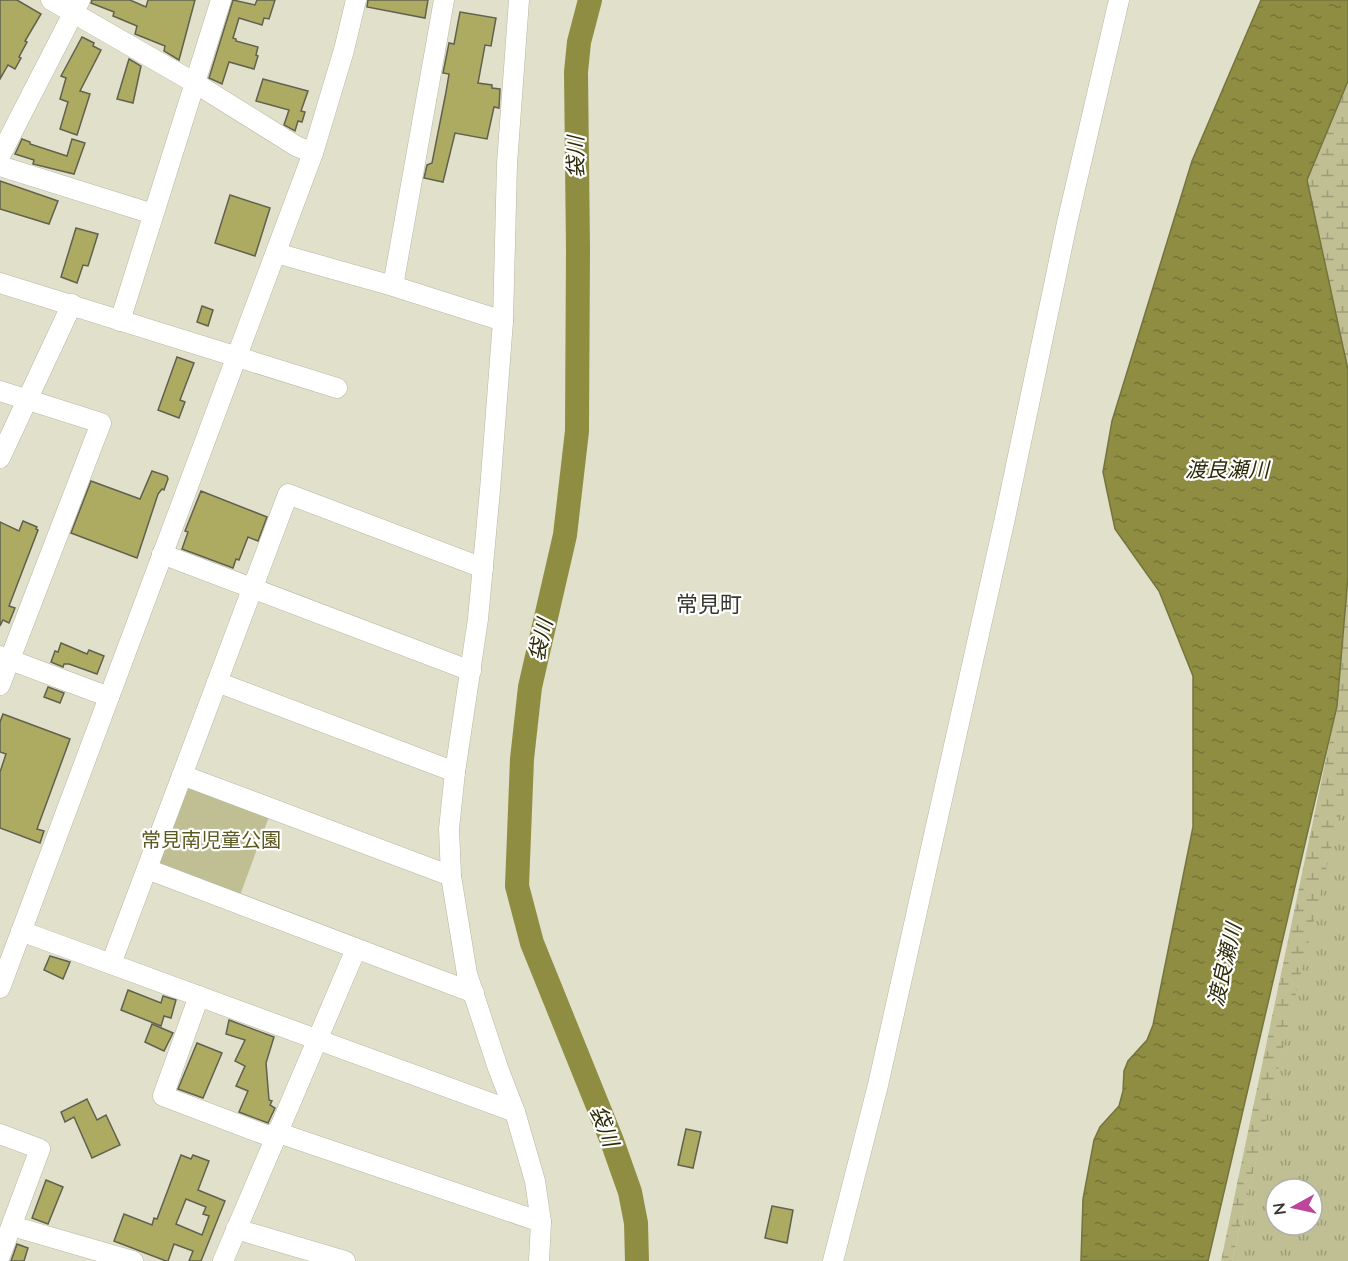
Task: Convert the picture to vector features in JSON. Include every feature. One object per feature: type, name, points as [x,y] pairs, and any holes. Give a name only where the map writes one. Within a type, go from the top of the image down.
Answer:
[{"type":"street","points":[[51,0],[77,7],[296,146],[313,153]]},
{"type":"street","points":[[120,321],[220,0]]},
{"type":"street","points":[[0,988],[313,153],[344,50],[356,0]]},
{"type":"street","points":[[393,286],[444,0]]},
{"type":"street","points":[[519,0],[507,164],[503,321],[483,568],[449,829],[452,876],[467,974],[515,1112],[535,1181],[541,1222],[539,1261]]},
{"type":"street","points":[[833,1261],[883,1063],[1005,518],[1067,223],[1119,0]]},
{"type":"street","points":[[0,156],[77,7]]},
{"type":"street","points":[[0,166],[153,214]]},
{"type":"street","points":[[276,253],[393,286],[503,321]]},
{"type":"street","points":[[0,283],[337,388]]},
{"type":"street","points":[[0,458],[72,304]]},
{"type":"street","points":[[0,391],[101,423],[5,658],[0,685]]},
{"type":"street","points":[[111,964],[288,494],[483,568]]},
{"type":"street","points":[[162,554],[471,671]]},
{"type":"street","points":[[5,658],[109,697]]},
{"type":"street","points":[[218,682],[455,772]]},
{"type":"street","points":[[182,775],[452,876]]},
{"type":"street","points":[[147,869],[474,993]]},
{"type":"street","points":[[21,931],[515,1112]]},
{"type":"street","points":[[223,1261],[356,949]]},
{"type":"street","points":[[199,996],[163,1096],[541,1222]]},
{"type":"street","points":[[0,1134],[40,1149],[0,1256]]},
{"type":"street","points":[[12,1226],[133,1261]]},
{"type":"street","points":[[236,1229],[345,1261]]},
{"type":"green space","points":[[1348,81],[1348,370],[1307,180]]},
{"type":"green space","points":[[1348,576],[1348,778],[1232,1261],[1221,1261],[1337,706]]},
{"type":"green space","points":[[1348,778],[1348,1261],[1232,1261],[1336,825]]},
{"type":"green space","name":"常見南児童公園","points":[[193,786],[270,814],[239,898],[162,869],[157,858],[181,793]]},
{"type":"water","name":"渡良瀬川","points":[[1261,0],[1348,0],[1348,81],[1307,180],[1348,370],[1348,576],[1337,706],[1208,1261],[1081,1261],[1083,1199],[1094,1140],[1100,1127],[1119,1106],[1123,1091],[1124,1071],[1128,1061],[1147,1040],[1153,1025],[1193,827],[1193,676],[1159,591],[1115,529],[1103,472],[1112,421],[1192,161]]},
{"type":"building","points":[[0,0],[17,0],[41,14],[25,41],[27,42],[15,69],[8,65],[0,79]]},
{"type":"building","points":[[92,0],[130,0],[146,7],[148,0],[195,0],[179,60],[164,51],[165,46],[135,34],[137,26],[113,16],[114,12],[91,3]]},
{"type":"building","points":[[233,0],[255,5],[257,0],[275,0],[269,19],[264,18],[262,25],[239,18],[233,38],[236,41],[258,47],[256,55],[258,56],[254,69],[229,62],[222,84],[209,78]]},
{"type":"building","points":[[368,0],[428,0],[425,18],[367,7]]},
{"type":"building","points":[[460,12],[496,18],[491,46],[485,45],[478,83],[500,89],[499,108],[494,107],[487,139],[455,133],[443,182],[424,178],[427,165],[432,163],[449,74],[443,73],[449,43],[454,44]]},
{"type":"building","points":[[82,37],[94,43],[93,46],[101,50],[80,91],[90,94],[77,135],[60,129],[68,102],[60,99],[66,78],[61,76]]},
{"type":"building","points":[[129,59],[141,66],[133,103],[117,99]]},
{"type":"building","points":[[263,79],[308,91],[301,111],[305,112],[302,122],[298,121],[295,131],[284,125],[289,110],[256,101]]},
{"type":"building","points":[[22,139],[30,144],[67,156],[72,139],[85,143],[74,174],[33,164],[34,160],[15,154]]},
{"type":"building","points":[[0,181],[58,201],[49,224],[0,209]]},
{"type":"building","points":[[230,195],[270,208],[255,256],[215,243]]},
{"type":"building","points":[[76,228],[98,234],[88,266],[83,265],[77,283],[61,277]]},
{"type":"building","points":[[202,306],[213,310],[208,326],[197,322]]},
{"type":"building","points":[[177,357],[194,363],[180,400],[185,402],[179,418],[158,410]]},
{"type":"building","points":[[152,471],[167,476],[168,479],[164,490],[162,489],[158,494],[137,558],[71,533],[91,481],[140,499]]},
{"type":"building","points":[[201,491],[267,517],[258,541],[248,537],[239,560],[236,559],[233,568],[182,549],[188,532],[185,531]]},
{"type":"building","points":[[23,521],[37,527],[38,530],[9,606],[15,608],[9,623],[3,620],[0,626],[0,522],[19,531]]},
{"type":"building","points":[[61,643],[87,654],[89,650],[104,656],[97,674],[69,664],[64,664],[63,667],[51,662]]},
{"type":"building","points":[[48,687],[64,693],[60,703],[44,697]]},
{"type":"building","points":[[3,714],[70,739],[37,829],[44,831],[40,843],[0,828],[0,772],[6,754],[0,752],[0,722]]},
{"type":"building","points":[[50,956],[70,962],[63,979],[44,970]]},
{"type":"building","points":[[128,990],[161,1003],[163,996],[176,1000],[171,1018],[164,1016],[161,1026],[121,1010]]},
{"type":"building","points":[[229,1020],[274,1037],[266,1063],[269,1100],[272,1101],[270,1105],[275,1108],[268,1123],[239,1112],[248,1091],[236,1086],[245,1066],[235,1061],[245,1040],[226,1034]]},
{"type":"building","points":[[152,1024],[173,1033],[164,1051],[145,1042]]},
{"type":"building","points":[[197,1043],[222,1053],[203,1098],[178,1089]]},
{"type":"building","points":[[87,1099],[97,1120],[106,1115],[120,1145],[92,1158],[74,1117],[65,1122],[61,1112]]},
{"type":"building","points":[[686,1129],[701,1132],[693,1168],[678,1165]]},
{"type":"building","points":[[181,1155],[191,1159],[193,1155],[209,1161],[198,1190],[225,1201],[201,1261],[189,1261],[193,1251],[174,1244],[168,1261],[166,1261],[114,1241],[124,1214],[152,1225],[154,1218],[157,1219]],"holes":[[[186,1199],[206,1207],[203,1214],[209,1216],[202,1235],[176,1224]]]},
{"type":"building","points":[[46,1180],[63,1187],[48,1224],[32,1218]]},
{"type":"building","points":[[772,1206],[793,1210],[787,1243],[765,1238]]},
{"type":"building","points":[[17,1244],[28,1248],[24,1261],[11,1261]]},
{"type":"waterway","name":"袋川","points":[[590,0],[579,42],[576,72],[577,431],[565,535],[530,687],[522,759],[517,886],[532,943],[612,1141],[630,1192],[636,1223],[637,1261]]},
{"type":"district","name":"常見町","points":[[709,604]]}]
